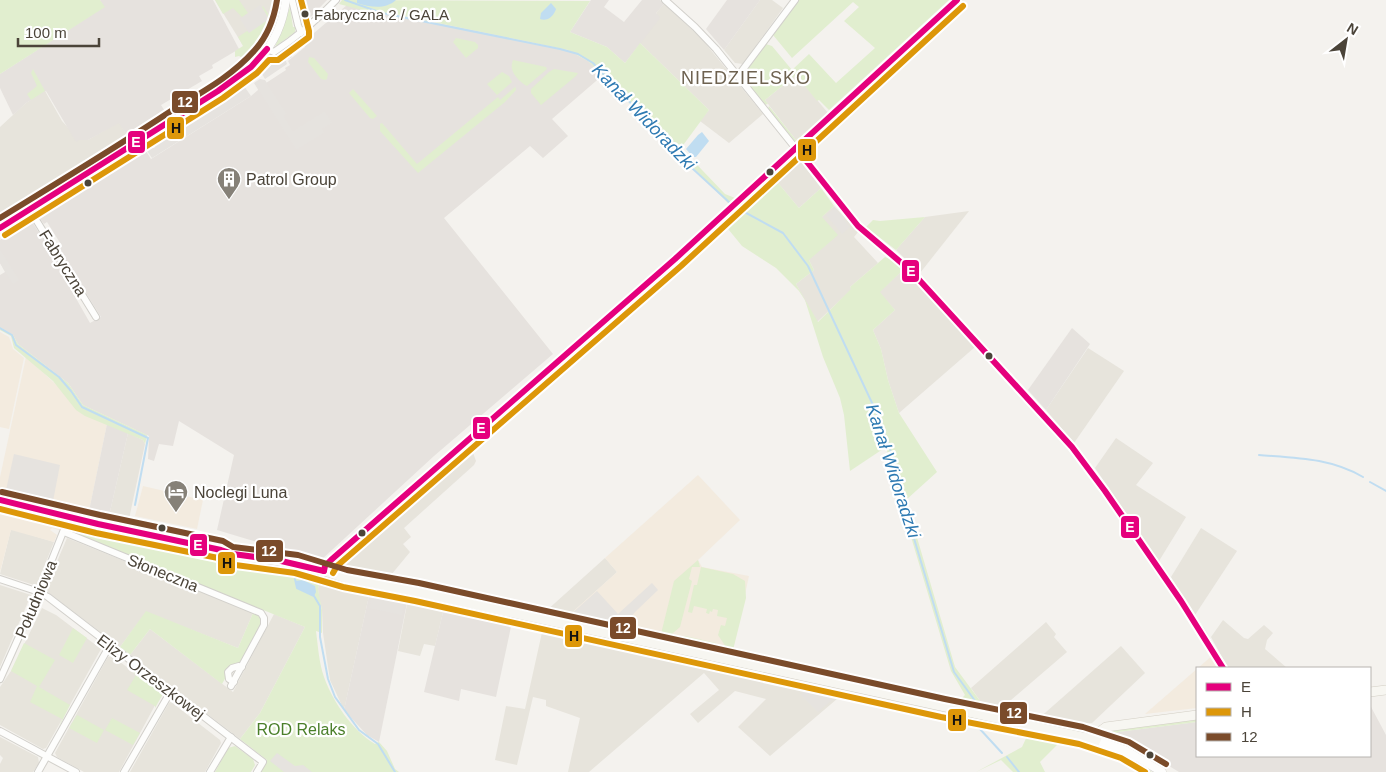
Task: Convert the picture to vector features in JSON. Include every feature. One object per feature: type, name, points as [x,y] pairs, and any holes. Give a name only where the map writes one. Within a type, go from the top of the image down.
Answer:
[{"type":"main road","points":[[0,500],[221,550],[230,549],[248,552],[268,559],[324,571],[345,578],[417,592],[1002,721],[1028,730],[1095,743],[1100,730],[1106,727],[1196,715]]},
{"type":"main road","points":[[1371,692],[1386,690]]},
{"type":"street","points":[[0,228],[227,85],[256,62],[268,50],[282,21],[286,0]]},
{"type":"street","points":[[292,0],[301,33]]},
{"type":"street","points":[[268,50],[274,52],[301,33],[336,0]]},
{"type":"street","points":[[665,0],[695,28],[738,76],[858,226],[911,271],[1072,447],[1105,491],[1181,601],[1222,667]]},
{"type":"street","points":[[738,76],[795,0]]},
{"type":"street","points":[[324,571],[325,566],[331,560],[675,259],[957,0]]},
{"type":"street","name":"Fabryczna","points":[[30,210],[96,317]]},
{"type":"street","name":"Południowa","points":[[0,679],[39,592],[69,517]]},
{"type":"street","name":"Słoneczna","points":[[64,532],[261,613],[264,618],[264,625],[232,684]]},
{"type":"street","name":"Elizy Orzeszkowej","points":[[0,579],[39,592],[48,598],[263,762],[257,772]]},
{"type":"street","points":[[38,772],[110,645]]},
{"type":"street","points":[[124,772],[170,691]]},
{"type":"street","points":[[0,730],[76,772]]},
{"type":"street","points":[[210,772],[231,737]]},
{"type":"street","points":[[1095,743],[1162,772]]},
{"type":"shaded area","points":[[100,0],[213,0],[239,49],[212,65],[213,68],[199,76],[202,81],[161,105],[168,116],[129,139],[119,123],[88,140],[76,142],[46,91],[26,103],[13,115],[0,88],[0,74],[104,7]]},
{"type":"shaded area","points":[[215,0],[277,0],[269,32],[247,52]]},
{"type":"shaded area","points":[[300,0],[327,0],[304,23]]},
{"type":"shaded area","points":[[591,0],[609,0],[604,7],[624,22],[642,0],[660,0],[664,4],[656,13],[660,18],[625,63],[607,47],[570,32]]},
{"type":"shaded area","points":[[727,0],[760,0],[724,50],[706,29]]},
{"type":"shaded area","points":[[760,0],[772,0],[783,8],[743,64],[735,63],[724,50]]},
{"type":"shaded area","points":[[664,4],[701,38],[763,114],[729,143],[700,121],[709,110],[640,43],[659,18],[656,13]]},
{"type":"shaded area","points":[[260,5],[269,19],[249,33],[240,19]]},
{"type":"shaded area","points":[[347,5],[381,15],[395,14],[568,50],[588,61],[603,75],[552,119],[568,136],[543,158],[530,146],[444,218],[553,354],[434,456],[320,561],[217,530],[234,455],[179,421],[173,446],[159,444],[154,461],[148,459],[149,436],[83,405],[68,383],[18,344],[13,335],[0,327],[0,275],[5,272],[0,263],[0,240],[31,220],[71,284],[69,286],[90,323],[101,317],[58,248],[62,246],[47,222],[44,224],[38,216],[144,148],[151,159],[251,96],[286,70],[285,68],[290,65],[288,61],[305,47],[301,41],[305,37],[307,39]]},
{"type":"shaded area","points":[[285,48],[292,57],[285,59],[287,64],[265,79],[262,74],[259,77],[257,74],[254,76],[254,71]]},
{"type":"shaded area","points":[[796,75],[828,113],[796,140],[765,100]]},
{"type":"shaded area","points":[[260,79],[265,80],[287,114],[284,116],[293,131],[325,111],[332,123],[322,129],[324,133],[296,150],[254,83]]},
{"type":"shaded area","points":[[244,86],[251,96],[152,158],[145,148],[149,145],[151,148],[154,148],[154,143]]},
{"type":"shaded area","points":[[45,91],[62,121],[79,140],[88,140],[119,122],[129,139],[0,219],[0,127],[26,103]]},
{"type":"shaded area","points":[[794,158],[799,159],[821,188],[799,208],[773,177]]},
{"type":"shaded area","points":[[834,206],[858,232],[854,237],[878,263],[850,287],[852,289],[817,322],[796,284],[814,270],[809,260],[806,231]]},
{"type":"shaded area","points":[[835,208],[850,227],[842,234],[826,215]]},
{"type":"shaded area","points":[[969,211],[920,273],[896,250],[925,217]]},
{"type":"shaded area","points":[[0,250],[19,280],[13,284],[0,263]]},
{"type":"shaded area","points":[[903,270],[975,347],[899,413],[888,380],[881,349],[873,330],[895,310],[879,292]]},
{"type":"shaded area","points":[[1072,328],[1090,344],[1046,410],[1028,390]]},
{"type":"shaded area","points":[[0,332],[9,337],[13,349],[24,358],[9,429],[0,427]]},
{"type":"shaded area","points":[[1088,348],[1124,371],[1074,443],[1046,410]]},
{"type":"shaded area","points":[[26,357],[63,391],[107,424],[89,511],[0,491],[0,477]]},
{"type":"shaded area","points":[[107,424],[128,433],[109,516],[89,511]]},
{"type":"shaded area","points":[[128,433],[143,440],[145,444],[129,519],[109,516]]},
{"type":"shaded area","points":[[1116,438],[1153,463],[1136,485],[1186,517],[1159,561],[1095,468]]},
{"type":"shaded area","points":[[472,443],[471,447],[476,461],[474,465],[404,528],[411,537],[403,544],[410,552],[389,580],[337,567],[335,562]]},
{"type":"shaded area","points":[[14,454],[60,465],[53,501],[6,490]]},
{"type":"shaded area","points":[[698,475],[740,520],[698,560],[702,567],[749,576],[732,654],[567,617],[617,572],[605,558]]},
{"type":"shaded area","points":[[143,486],[203,500],[197,529],[135,516]]},
{"type":"shaded area","points":[[0,508],[62,522],[59,530],[52,528],[50,530],[57,535],[54,542],[11,530],[0,572]]},
{"type":"shaded area","points":[[1201,528],[1237,551],[1195,615],[1171,577]]},
{"type":"shaded area","points":[[11,529],[54,542],[37,584],[34,585],[0,574]]},
{"type":"shaded area","points":[[67,538],[253,613],[238,648],[146,612],[120,647],[45,590]]},
{"type":"shaded area","points":[[605,558],[617,572],[567,617],[545,612]]},
{"type":"shaded area","points":[[320,580],[370,591],[344,710],[330,680],[318,589]]},
{"type":"shaded area","points":[[652,583],[658,590],[622,627],[569,616],[597,591],[618,614]]},
{"type":"shaded area","points":[[0,585],[31,595],[0,667]]},
{"type":"shaded area","points":[[370,591],[408,598],[379,742],[367,735],[344,710]]},
{"type":"shaded area","points":[[372,594],[405,601],[402,615],[369,608]]},
{"type":"shaded area","points":[[408,599],[444,608],[435,646],[424,644],[420,656],[398,651]]},
{"type":"shaded area","points":[[42,608],[56,615],[101,649],[46,748],[43,749],[0,725],[0,687],[11,671]]},
{"type":"shaded area","points":[[444,608],[512,622],[496,697],[461,689],[459,701],[424,692]]},
{"type":"shaded area","points":[[274,614],[305,627],[260,713],[240,739],[130,655],[150,629],[233,692]]},
{"type":"shaded area","points":[[1223,620],[1244,638],[1248,639],[1264,625],[1273,633],[1267,640],[1265,649],[1286,667],[1227,667],[1211,637]]},
{"type":"shaded area","points":[[1046,622],[1056,634],[1054,637],[1067,652],[996,713],[990,712],[971,688]]},
{"type":"shaded area","points":[[543,628],[844,693],[770,756],[738,727],[766,699],[735,691],[698,723],[690,714],[719,690],[704,673],[589,772],[568,772],[580,718],[546,706],[546,700],[533,697],[517,765],[495,760],[506,706],[525,709]]},
{"type":"shaded area","points":[[1121,646],[1145,673],[1092,723],[1070,724],[1037,720]]},
{"type":"shaded area","points":[[1213,655],[1219,667],[1199,667]]},
{"type":"shaded area","points":[[112,656],[160,692],[160,696],[119,772],[84,772],[57,757],[55,753],[108,657]]},
{"type":"shaded area","points":[[1196,670],[1196,708],[1145,714]]},
{"type":"shaded area","points":[[808,687],[838,695],[818,712],[800,694]]},
{"type":"shaded area","points":[[171,702],[220,740],[221,743],[205,772],[130,772],[169,703]]},
{"type":"shaded area","points":[[1371,707],[1386,735],[1386,772],[1179,772],[1143,750],[1117,739],[1118,732],[1196,722],[1196,757],[1371,757]]},
{"type":"shaded area","points":[[0,737],[38,757],[39,763],[33,772],[0,772],[0,764],[3,758],[0,755]]},
{"type":"shaded area","points":[[277,753],[295,766],[303,765],[312,772],[284,772],[270,761]]},
{"type":"green space","points":[[0,0],[100,0],[105,7],[0,74]]},
{"type":"green space","points":[[215,0],[239,0],[248,13],[242,17],[233,8],[223,14]]},
{"type":"green space","points":[[342,0],[590,1],[570,32],[607,47],[625,63],[640,43],[709,110],[681,148],[725,194],[735,198],[728,203],[588,61],[568,50],[395,14],[381,15],[339,4]]},
{"type":"green space","points":[[799,0],[949,0],[829,110],[819,100],[817,101],[796,75],[765,100],[768,104],[764,105],[750,89],[745,76],[749,67],[766,44],[772,46],[792,70],[809,54],[836,83],[875,48],[844,21],[859,7],[853,2],[792,58],[773,35]]},
{"type":"green space","points":[[263,6],[274,23],[260,49],[255,44],[249,50],[254,56],[248,61],[239,56],[235,57],[235,51],[243,46],[238,37],[269,19]]},
{"type":"green space","points":[[290,7],[295,32],[275,47]]},
{"type":"green space","points":[[456,38],[475,42],[478,48],[466,58],[453,42]]},
{"type":"green space","points":[[309,57],[314,58],[328,74],[327,79],[321,79],[308,62]]},
{"type":"green space","points":[[513,60],[546,67],[547,69],[527,86],[514,74]]},
{"type":"green space","points":[[33,69],[45,91],[31,100],[27,94],[37,86],[31,73]]},
{"type":"green space","points":[[554,69],[578,73],[541,105],[531,93],[531,89]]},
{"type":"green space","points":[[502,72],[509,76],[512,82],[497,95],[487,84]]},
{"type":"green space","points":[[515,87],[516,90],[505,102],[418,173],[380,131],[380,124],[382,123],[417,164],[498,97],[500,100]]},
{"type":"green space","points":[[353,89],[377,116],[373,119],[370,118],[349,93]]},
{"type":"green space","points":[[769,106],[796,140],[815,124],[816,127],[798,142],[795,141],[768,109]]},
{"type":"green space","points":[[773,177],[799,208],[821,188],[834,206],[822,217],[838,235],[809,260],[814,270],[796,284],[818,322],[851,289],[850,287],[885,257],[892,260],[903,270],[880,292],[895,310],[873,330],[881,349],[888,380],[899,413],[937,472],[906,500],[955,667],[990,712],[958,702],[965,695],[951,671],[886,447],[850,471],[844,415],[840,398],[823,357],[805,300],[799,291],[776,268],[742,246],[724,224],[471,447],[472,443],[723,219],[725,224]]},
{"type":"green space","points":[[925,217],[896,250],[866,227],[873,220]]},
{"type":"green space","points":[[0,327],[13,335],[18,344],[68,383],[83,405],[147,435],[145,444],[143,440],[85,416],[76,410],[53,381],[14,348],[11,336],[0,330]]},
{"type":"green space","points":[[124,518],[194,533],[189,535],[123,520]]},
{"type":"green space","name":"ROD Relaks","points":[[72,524],[320,580],[318,589],[322,610],[322,633],[316,631],[324,677],[344,715],[367,738],[375,744],[379,742],[387,751],[395,769],[399,772],[260,772],[267,760],[240,739],[260,713],[305,627],[68,531]]},
{"type":"green space","points":[[698,560],[700,567],[692,567],[689,579],[692,581],[680,627],[666,639],[660,638],[674,581]]},
{"type":"green space","points":[[701,567],[733,574],[745,581],[746,598],[732,654],[718,635],[721,625],[725,626],[727,618],[717,616],[718,610],[713,609],[709,614],[706,613],[707,609],[694,606],[692,613],[688,612],[694,585],[697,585]]},
{"type":"green space","points":[[391,575],[562,616],[561,619],[416,588],[389,580]]},
{"type":"green space","points":[[146,611],[238,648],[253,613],[261,617],[262,622],[241,663],[232,666],[222,684],[150,629],[130,655],[120,647]]},
{"type":"green space","points":[[73,628],[87,638],[73,663],[59,655]]},
{"type":"green space","points":[[685,636],[716,643],[721,653],[677,644]]},
{"type":"green space","points":[[24,643],[55,660],[39,687],[70,705],[59,727],[62,719],[30,702],[37,686],[11,671]]},
{"type":"green space","points":[[136,670],[163,691],[155,708],[155,706],[127,690],[136,675],[133,672]]},
{"type":"green space","points":[[77,715],[104,730],[97,743],[69,728]]},
{"type":"green space","points":[[112,718],[140,733],[133,745],[105,730]]},
{"type":"green space","points":[[1196,718],[1196,722],[1118,732],[1117,739],[1126,743],[1124,747],[1106,740],[1104,736],[1106,731]]},
{"type":"green space","points":[[1029,732],[1090,748],[1059,743],[1040,762],[1045,772],[1013,772],[1001,760],[976,772],[1022,747]]},
{"type":"green space","points":[[235,746],[253,759],[255,765],[251,772],[215,772],[228,748]]},
{"type":"green space","points":[[1097,751],[1122,759],[1152,772],[1138,769]]},
{"type":"water","points":[[357,0],[396,0],[387,5],[377,7],[357,3]]},
{"type":"water","points":[[551,3],[556,9],[554,14],[548,19],[540,19],[541,13]]},
{"type":"water","points":[[702,132],[709,141],[696,157],[693,157],[686,149]]},
{"type":"water","points":[[303,580],[315,586],[316,592],[314,596],[297,588],[295,581]]},
{"type":"waterway","name":"Kanał Widoradzki","points":[[345,0],[382,13],[578,54],[593,63],[693,169],[730,203]]},
{"type":"waterway","name":"Kanał Widoradzki","points":[[737,208],[783,233],[808,266],[880,420],[894,461],[904,505],[954,672],[981,709]]},
{"type":"waterway","points":[[0,328],[12,335],[16,345],[59,377],[82,407],[148,438],[135,505]]},
{"type":"waterway","points":[[1259,455],[1326,462],[1363,477]]},
{"type":"waterway","points":[[1370,482],[1386,491]]},
{"type":"waterway","points":[[295,579],[297,588],[314,596],[320,606],[320,637],[328,679],[335,697],[359,730],[378,744],[395,772]]},
{"type":"waterway","name":"Kanał Widoradzki","points":[[979,728],[1002,753]]},
{"type":"waterway","name":"Kanał Widoradzki","points":[[1007,757],[1019,772]]},
{"type":"transit line","name":"12","points":[[0,218],[225,77],[245,60],[263,40],[272,21],[277,0]]},
{"type":"transit line","name":"H","points":[[5,235],[223,98],[257,73],[269,60],[278,60],[309,37],[301,0]]},
{"type":"transit line","name":"E","points":[[324,571],[325,566],[331,560],[675,259],[957,0]]},
{"type":"transit line","name":"H","points":[[333,573],[337,566],[681,266],[963,6]]},
{"type":"transit line","name":"E","points":[[0,228],[218,91],[251,67],[267,49]]},
{"type":"transit line","name":"E","points":[[796,148],[858,226],[911,271],[1072,447],[1105,491],[1181,601],[1222,667]]},
{"type":"transit line","name":"12","points":[[2,492],[223,541],[233,547],[298,555],[347,570],[419,583],[945,699],[1083,727],[1129,742],[1166,764]]},
{"type":"transit line","name":"E","points":[[0,500],[233,554],[277,560],[324,571]]},
{"type":"transit line","name":"H","points":[[0,509],[96,533],[218,558],[228,564],[295,573],[343,587],[415,601],[941,717],[1079,744],[1121,758],[1145,772]]},
{"type":"place","name":"Fabryczna 2 / GALA","points":[[305,14]]},
{"type":"place","name":"Patrol Group","points":[[229,200]]},
{"type":"place","name":"Noclegi Luna","points":[[176,513]]},
{"type":"district","name":"NIEDZIELSKO","points":[[746,78]]}]
